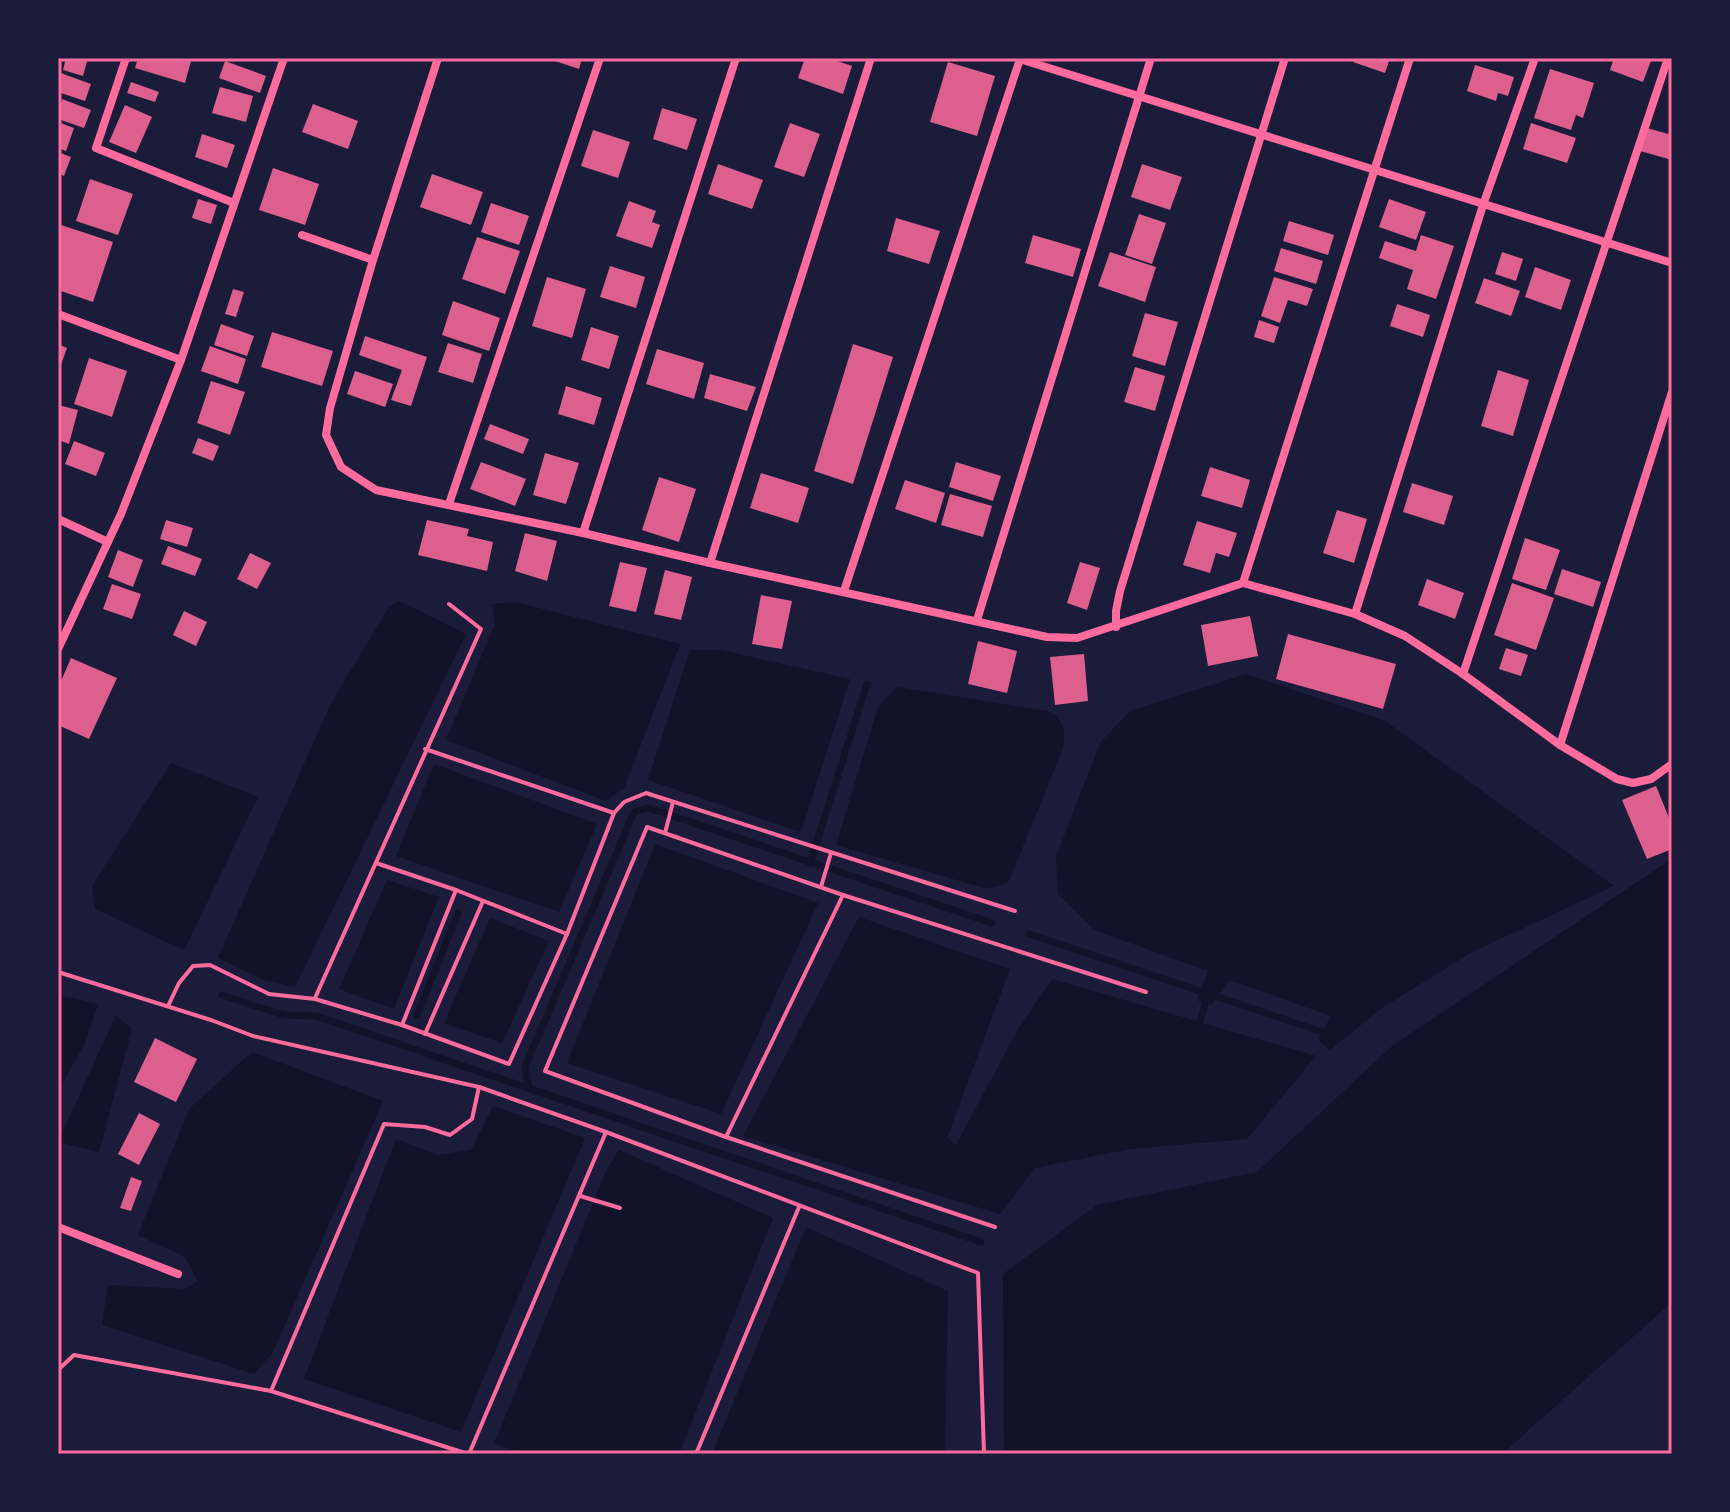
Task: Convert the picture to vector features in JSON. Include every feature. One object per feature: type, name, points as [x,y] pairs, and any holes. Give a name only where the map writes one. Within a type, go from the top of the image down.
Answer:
[{"type":"street","points":[[126,58],[96,148],[234,203]]},
{"type":"street","points":[[58,649],[108,542],[181,360],[284,58]]},
{"type":"street","points":[[438,58],[373,260],[330,408],[326,435],[341,467],[376,490],[1047,637],[1077,638],[1243,583],[1355,614],[1405,636],[1560,745],[1600,771],[1626,783],[1651,779],[1672,764]]},
{"type":"street","points":[[449,504],[600,58]]},
{"type":"street","points":[[583,533],[736,58]]},
{"type":"street","points":[[710,563],[871,58]]},
{"type":"street","points":[[977,620],[1151,58]]},
{"type":"street","points":[[1116,627],[1120,591],[1285,58]]},
{"type":"street","points":[[1243,583],[1410,58]]},
{"type":"street","points":[[1355,614],[1483,205],[1535,58]]},
{"type":"street","points":[[1463,674],[1668,58]]},
{"type":"street","points":[[844,591],[1019,59],[1672,263]]},
{"type":"street","points":[[302,235],[373,260]]},
{"type":"street","points":[[58,314],[181,360]]},
{"type":"street","points":[[1560,745],[1672,392]]},
{"type":"street","points":[[58,519],[108,542]]},
{"type":"street","points":[[58,1227],[178,1274]]},
{"type":"path","points":[[315,999],[481,629],[449,604]]},
{"type":"path","points":[[425,749],[614,813]]},
{"type":"path","points":[[168,1006],[179,983],[193,966],[210,965],[269,994],[315,999],[402,1025],[509,1064],[567,934],[614,813],[624,802],[646,793],[825,850],[830,856],[1015,911]]},
{"type":"path","points":[[665,833],[673,802]]},
{"type":"path","points":[[995,1227],[726,1137],[545,1071],[647,827],[843,895],[1146,992]]},
{"type":"path","points":[[821,887],[830,856]]},
{"type":"path","points":[[376,863],[456,890],[567,934]]},
{"type":"path","points":[[402,1025],[456,890]]},
{"type":"path","points":[[726,1137],[843,895]]},
{"type":"path","points":[[425,1034],[483,901]]},
{"type":"path","points":[[58,972],[253,1036],[479,1087],[978,1273],[984,1454]]},
{"type":"path","points":[[271,1391],[384,1124],[425,1127],[450,1135],[472,1119],[479,1087]]},
{"type":"path","points":[[58,1370],[74,1355],[271,1391],[468,1454],[606,1132]]},
{"type":"path","points":[[580,1195],[620,1208]]},
{"type":"path","points":[[696,1454],[799,1207]]},
{"type":"shaded area","points":[[399,601],[466,634],[295,987],[264,980],[218,958],[331,703],[389,607]]},
{"type":"shaded area","points":[[515,602],[680,644],[624,788],[606,801],[446,740],[495,624],[492,604]]},
{"type":"shaded area","points":[[690,650],[721,650],[850,679],[801,832],[648,780]]},
{"type":"shaded area","points":[[1246,674],[1385,721],[1614,886],[1472,952],[1382,1008],[1330,1050],[1318,1039],[1331,1016],[1230,980],[1211,1005],[1197,1000],[1208,971],[1094,930],[1058,894],[1056,857],[1100,743],[1130,711]]},
{"type":"shaded area","points":[[897,687],[1048,711],[1061,722],[1063,748],[1009,881],[997,887],[984,888],[836,845],[878,707]]},
{"type":"shaded area","points":[[171,763],[258,797],[184,950],[95,909],[92,886]]},
{"type":"shaded area","points":[[434,764],[597,824],[559,912],[396,856]]},
{"type":"shaded area","points":[[655,844],[818,903],[721,1114],[567,1063]]},
{"type":"shaded area","points":[[1672,859],[1672,1302],[1502,1454],[1004,1454],[1003,1274],[1097,1205],[1257,1172],[1392,1046]]},
{"type":"shaded area","points":[[387,880],[439,897],[394,1009],[339,989]]},
{"type":"shaded area","points":[[859,917],[1010,969],[947,1138],[956,1145],[1017,1031],[1052,979],[1316,1056],[1247,1139],[1130,1149],[1035,1168],[1000,1214],[743,1136]]},
{"type":"shaded area","points":[[490,918],[549,941],[502,1043],[444,1023]]},
{"type":"shaded area","points":[[58,995],[98,1004],[85,1043],[58,1091]]},
{"type":"shaded area","points":[[116,1015],[132,1029],[99,1152],[58,1142]]},
{"type":"shaded area","points":[[252,1052],[383,1101],[273,1352],[254,1374],[102,1325],[108,1285],[185,1289],[198,1281],[185,1257],[138,1235],[189,1109]]},
{"type":"shaded area","points":[[493,1106],[585,1138],[461,1432],[304,1379],[396,1139],[438,1155],[471,1150]]},
{"type":"shaded area","points":[[619,1150],[773,1218],[679,1454],[528,1454],[494,1444],[606,1171]]},
{"type":"shaded area","points":[[806,1227],[948,1291],[945,1454],[712,1454]]},
{"type":"building","points":[[66,58],[88,58],[83,76],[63,70]]},
{"type":"building","points":[[138,58],[181,58],[191,61],[185,83],[135,68]]},
{"type":"building","points":[[546,58],[582,58],[579,69]]},
{"type":"building","points":[[805,58],[829,58],[852,66],[843,94],[798,78]]},
{"type":"building","points":[[1354,58],[1390,58],[1385,73],[1353,62]]},
{"type":"building","points":[[1614,58],[1652,58],[1643,82],[1610,70]]},
{"type":"building","points":[[225,61],[266,76],[260,93],[219,78]]},
{"type":"building","points":[[948,62],[995,76],[977,136],[930,122]]},
{"type":"building","points":[[1475,65],[1514,77],[1508,96],[1498,93],[1496,101],[1467,91]]},
{"type":"building","points":[[1550,69],[1594,83],[1583,118],[1576,115],[1571,130],[1534,118]]},
{"type":"building","points":[[58,72],[91,84],[85,101],[58,92]]},
{"type":"building","points":[[131,82],[159,92],[155,102],[127,93]]},
{"type":"building","points":[[220,87],[253,96],[246,122],[212,113]]},
{"type":"building","points":[[62,99],[91,110],[84,128],[58,119]]},
{"type":"building","points":[[313,104],[358,121],[348,149],[302,132]]},
{"type":"building","points":[[125,105],[152,117],[136,153],[109,142]]},
{"type":"building","points":[[662,108],[697,119],[687,150],[653,139]]},
{"type":"building","points":[[58,122],[74,128],[66,151],[58,148]]},
{"type":"building","points":[[790,123],[820,134],[804,177],[774,167]]},
{"type":"building","points":[[1531,123],[1576,138],[1567,163],[1523,149]]},
{"type":"building","points":[[1647,128],[1672,135],[1672,160],[1640,151]]},
{"type":"building","points":[[593,130],[630,142],[618,178],[581,166]]},
{"type":"building","points":[[202,134],[235,145],[227,168],[195,157]]},
{"type":"building","points":[[58,152],[71,157],[64,176],[58,173]]},
{"type":"building","points":[[718,164],[763,180],[752,209],[708,194]]},
{"type":"building","points":[[1142,164],[1182,177],[1170,210],[1131,197]]},
{"type":"building","points":[[273,168],[319,184],[305,225],[259,210]]},
{"type":"building","points":[[432,174],[483,192],[471,225],[420,207]]},
{"type":"building","points":[[90,179],[133,194],[118,235],[76,221]]},
{"type":"building","points":[[198,199],[217,205],[211,224],[192,218]]},
{"type":"building","points":[[1389,199],[1426,212],[1416,240],[1379,227]]},
{"type":"building","points":[[629,201],[656,211],[652,222],[660,225],[652,248],[616,236]]},
{"type":"building","points":[[491,203],[529,216],[519,245],[481,232]]},
{"type":"building","points":[[1139,214],[1166,223],[1152,264],[1125,255]]},
{"type":"building","points":[[896,218],[940,231],[929,264],[887,251]]},
{"type":"building","points":[[1289,221],[1334,235],[1328,255],[1283,241]]},
{"type":"building","points":[[61,225],[113,242],[93,302],[58,290],[58,232]]},
{"type":"building","points":[[1033,235],[1081,249],[1073,277],[1025,263]]},
{"type":"building","points":[[1421,235],[1454,246],[1436,299],[1407,289],[1413,270],[1379,258],[1385,241],[1416,251]]},
{"type":"building","points":[[477,237],[520,251],[505,294],[462,279]]},
{"type":"building","points":[[1281,248],[1323,261],[1316,284],[1274,271]]},
{"type":"building","points":[[1110,252],[1156,267],[1145,302],[1098,286]]},
{"type":"building","points":[[1502,252],[1523,259],[1516,281],[1495,274]]},
{"type":"building","points":[[610,266],[645,277],[636,308],[600,297]]},
{"type":"building","points":[[1535,267],[1571,280],[1561,310],[1525,297]]},
{"type":"building","points":[[547,277],[586,289],[572,338],[532,326]]},
{"type":"building","points":[[1274,277],[1313,289],[1307,306],[1288,300],[1280,323],[1261,316]]},
{"type":"building","points":[[1484,278],[1520,291],[1511,316],[1475,303]]},
{"type":"building","points":[[233,289],[244,292],[236,317],[225,314]]},
{"type":"building","points":[[453,301],[500,318],[489,351],[442,335]]},
{"type":"building","points":[[1397,304],[1430,315],[1423,337],[1390,326]]},
{"type":"building","points":[[1145,313],[1178,322],[1165,366],[1132,356]]},
{"type":"building","points":[[1259,320],[1279,327],[1274,343],[1254,337]]},
{"type":"building","points":[[221,324],[254,336],[247,356],[214,345]]},
{"type":"building","points":[[591,327],[619,336],[609,369],[581,360]]},
{"type":"building","points":[[272,332],[333,351],[322,386],[261,367]]},
{"type":"building","points":[[365,336],[427,357],[411,406],[391,400],[402,370],[359,355]]},
{"type":"building","points":[[448,343],[482,354],[473,383],[438,372]]},
{"type":"building","points":[[58,344],[67,348],[58,373]]},
{"type":"building","points":[[853,344],[893,357],[853,484],[814,471]]},
{"type":"building","points":[[210,346],[246,359],[238,384],[201,371]]},
{"type":"building","points":[[657,349],[704,363],[694,399],[646,384]]},
{"type":"building","points":[[89,358],[127,371],[112,417],[74,404]]},
{"type":"building","points":[[1135,367],[1165,376],[1155,411],[1124,402]]},
{"type":"building","points":[[1498,370],[1529,380],[1513,436],[1481,426]]},
{"type":"building","points":[[355,371],[393,384],[385,407],[347,394]]},
{"type":"building","points":[[710,374],[756,387],[747,411],[704,398]]},
{"type":"building","points":[[211,381],[245,392],[230,435],[197,423]]},
{"type":"building","points":[[566,386],[602,398],[594,425],[558,414]]},
{"type":"building","points":[[58,405],[78,410],[69,444],[58,440]]},
{"type":"building","points":[[490,424],[529,439],[523,454],[484,439]]},
{"type":"building","points":[[198,438],[219,446],[213,461],[192,453]]},
{"type":"building","points":[[74,441],[105,453],[96,476],[65,464]]},
{"type":"building","points":[[545,453],[579,463],[566,504],[533,495]]},
{"type":"building","points":[[481,462],[526,479],[515,506],[470,489]]},
{"type":"building","points":[[956,462],[1001,476],[993,501],[949,487]]},
{"type":"building","points":[[1210,467],[1250,480],[1242,508],[1201,496]]},
{"type":"building","points":[[761,473],[809,488],[798,523],[750,508]]},
{"type":"building","points":[[659,477],[696,489],[679,542],[642,530]]},
{"type":"building","points":[[905,480],[945,493],[936,523],[895,509]]},
{"type":"building","points":[[1412,483],[1453,496],[1444,525],[1403,512]]},
{"type":"building","points":[[950,494],[992,506],[983,537],[941,525]]},
{"type":"building","points":[[1337,510],[1367,519],[1354,563],[1323,553]]},
{"type":"building","points":[[166,520],[193,528],[187,547],[160,539]]},
{"type":"building","points":[[427,520],[469,529],[467,536],[493,542],[487,571],[418,555]]},
{"type":"building","points":[[1197,521],[1237,533],[1229,557],[1216,553],[1210,573],[1183,565]]},
{"type":"building","points":[[525,533],[557,541],[547,581],[515,571]]},
{"type":"building","points":[[1525,538],[1560,550],[1546,590],[1512,579]]},
{"type":"building","points":[[168,546],[202,559],[195,576],[161,564]]},
{"type":"building","points":[[118,550],[143,560],[133,587],[108,577]]},
{"type":"building","points":[[250,553],[271,563],[257,589],[237,579]]},
{"type":"building","points":[[620,562],[647,568],[636,612],[609,606]]},
{"type":"building","points":[[1080,562],[1100,568],[1087,610],[1067,603]]},
{"type":"building","points":[[1562,569],[1601,582],[1593,607],[1554,594]]},
{"type":"building","points":[[665,570],[692,577],[681,620],[654,614]]},
{"type":"building","points":[[1427,579],[1464,593],[1455,619],[1418,605]]},
{"type":"building","points":[[1512,583],[1554,598],[1536,650],[1494,635]]},
{"type":"building","points":[[112,584],[141,594],[132,619],[103,609]]},
{"type":"building","points":[[761,595],[792,601],[782,649],[752,644]]},
{"type":"building","points":[[184,611],[207,622],[196,646],[173,635]]},
{"type":"building","points":[[1250,616],[1258,656],[1208,666],[1201,625]]},
{"type":"building","points":[[1288,634],[1396,664],[1383,709],[1276,679]]},
{"type":"building","points":[[978,641],[1017,651],[1007,693],[968,684]]},
{"type":"building","points":[[1506,648],[1528,655],[1521,676],[1499,669]]},
{"type":"building","points":[[1084,654],[1088,701],[1055,705],[1050,657]]},
{"type":"building","points":[[71,658],[117,678],[89,739],[58,725],[58,688]]},
{"type":"building","points":[[1656,786],[1672,825],[1672,849],[1647,859],[1622,800]]},
{"type":"building","points":[[155,1038],[197,1059],[176,1102],[134,1082]]},
{"type":"building","points":[[139,1113],[160,1124],[139,1165],[118,1154]]},
{"type":"building","points":[[131,1177],[142,1181],[131,1211],[120,1208]]},
{"type":"waterway","points":[[810,863],[867,684]]},
{"type":"waterway","points":[[529,1088],[525,1067],[634,812],[647,808],[661,812],[992,923]]},
{"type":"waterway","points":[[417,1015],[458,913]]},
{"type":"waterway","points":[[1029,934],[1328,1034]]},
{"type":"waterway","points":[[222,995],[284,1015],[316,1016],[981,1242]]},
{"type":"waterway","points":[[1200,1021],[1208,995]]}]
